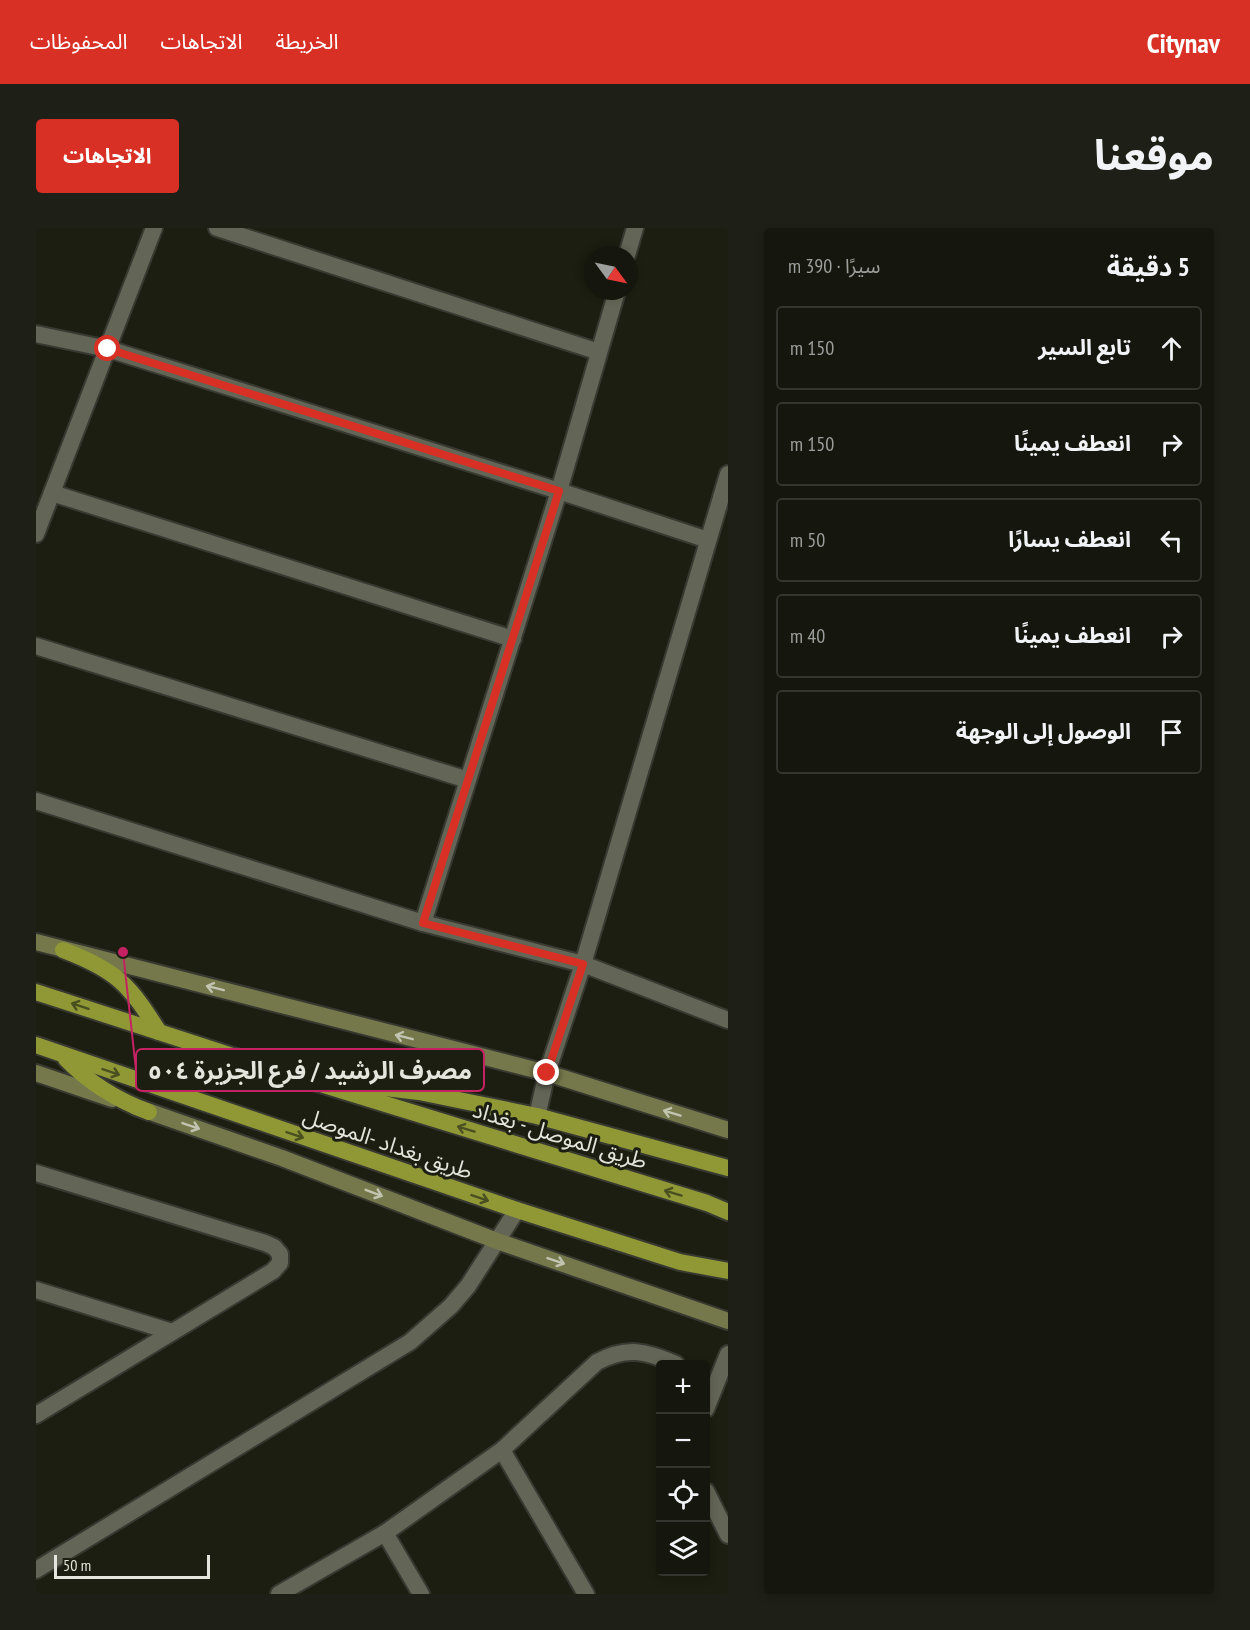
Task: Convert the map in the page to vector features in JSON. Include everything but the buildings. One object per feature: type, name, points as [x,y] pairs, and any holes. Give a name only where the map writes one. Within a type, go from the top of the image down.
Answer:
[{"type":"highway","points":[[63,950],[102,967],[121,980],[137,997],[159,1032]]},
{"type":"highway","name":"طريق الموصل - بغداد","points":[[36,992],[291,1075],[728,1210]]},
{"type":"highway","name":"طريق بغداد -الموصل","points":[[36,1045],[517,1210],[680,1262],[728,1272]]},
{"type":"highway","points":[[61,1054],[92,1083],[110,1095],[149,1112]]},
{"type":"highway","points":[[291,1075],[419,1092],[537,1116],[728,1168]]},
{"type":"highway","points":[[680,1262],[728,1281]]},
{"type":"main road","points":[[36,942],[547,1073],[728,1130]]},
{"type":"main road","points":[[36,1073],[282,1158],[497,1241],[728,1321]]},
{"type":"street","points":[[36,534],[154,228]]},
{"type":"street","points":[[217,228],[599,352]]},
{"type":"street","points":[[630,246],[635,228]]},
{"type":"street","points":[[423,923],[559,491],[614,300]]},
{"type":"street","points":[[36,334],[108,349],[708,540]]},
{"type":"street","points":[[537,1116],[547,1073],[583,964],[728,474]]},
{"type":"street","points":[[52,493],[513,639]]},
{"type":"street","points":[[36,646],[468,780]]},
{"type":"street","points":[[36,801],[423,923],[583,964],[728,1020]]},
{"type":"street","points":[[36,1173],[265,1243],[274,1247],[280,1254],[280,1263],[273,1271],[37,1413]]},
{"type":"street","points":[[36,1570],[410,1342],[451,1306],[468,1286],[517,1210]]},
{"type":"street","points":[[36,1290],[172,1332]]},
{"type":"street","points":[[279,1594],[385,1533],[502,1450],[589,1369],[608,1356],[632,1351],[644,1352],[664,1360]]},
{"type":"street","points":[[711,1380],[728,1354]]},
{"type":"street","points":[[502,1450],[586,1594]]},
{"type":"street","points":[[710,1501],[728,1535]]},
{"type":"street","points":[[385,1533],[421,1594]]},
{"type":"place","name":"مصرف الرشيد / فرع الجزيرة ٥٠٤","points":[[123,952]]},
{"type":"route","points":[[108,349],[559,491],[423,923],[583,964],[547,1073]]}]
